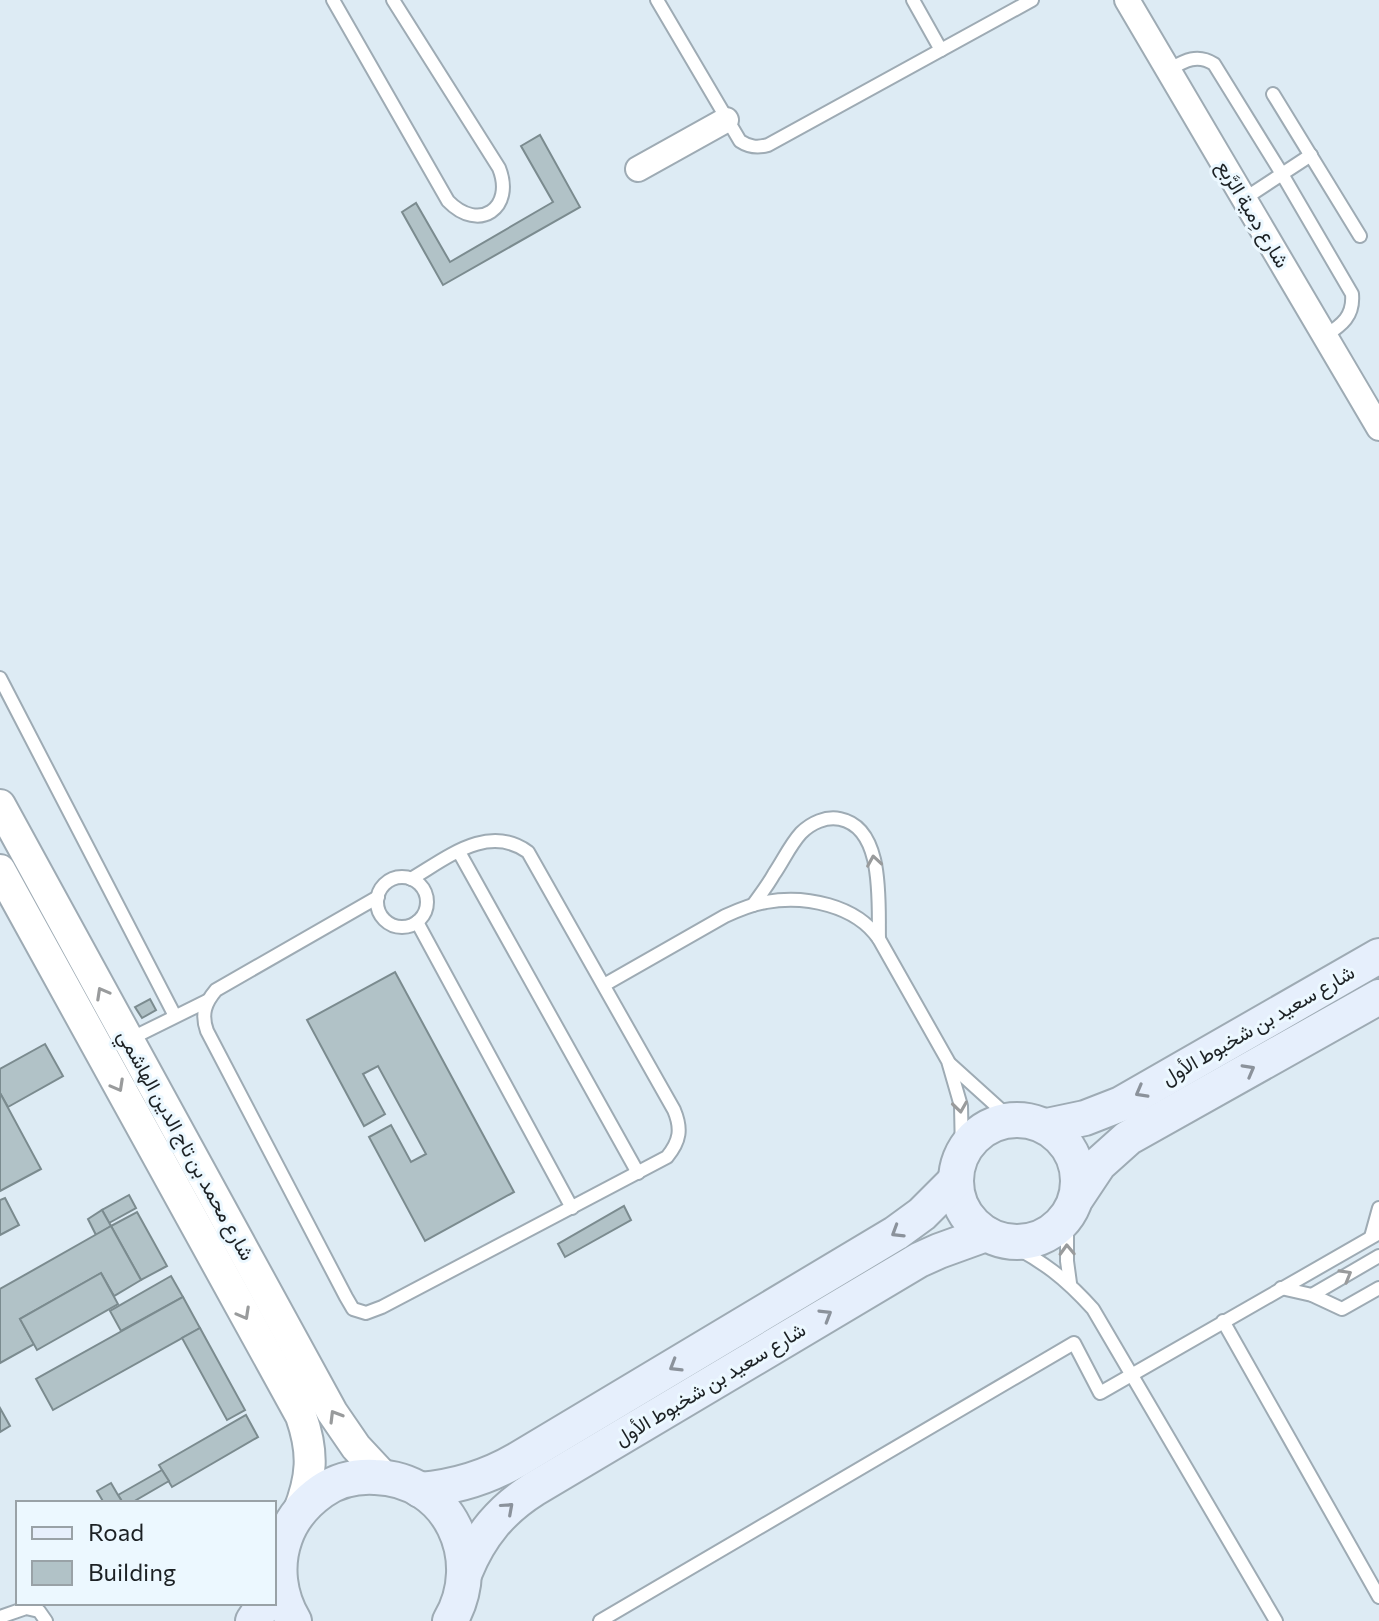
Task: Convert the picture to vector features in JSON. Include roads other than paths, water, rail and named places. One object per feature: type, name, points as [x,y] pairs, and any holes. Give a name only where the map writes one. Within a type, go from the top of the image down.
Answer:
[{"type":"main road","name":"شارع سعيد بن شخبوط الأول","points":[[1047,1126],[1085,1118],[1121,1104],[1379,956]]},
{"type":"main road","name":"شارع سعيد بن شخبوط الأول","points":[[1072,1207],[1099,1164],[1128,1138],[1379,997]]},
{"type":"main road","points":[[1012,1120],[1047,1126],[1060,1137],[1073,1157],[1078,1181],[1072,1207],[1055,1230],[1040,1239],[1023,1243],[996,1238],[974,1225],[964,1211],[958,1197],[959,1167],[974,1136],[992,1125],[1012,1120]]},
{"type":"main road","name":"شارع سعيد بن شخبوط الأول","points":[[420,1490],[480,1479],[517,1460],[896,1233],[922,1214],[959,1167]]},
{"type":"main road","name":"شارع سعيد بن شخبوط الأول","points":[[465,1572],[485,1532],[516,1501],[534,1489],[919,1260],[939,1251],[996,1238]]},
{"type":"main road","points":[[294,1621],[276,1575],[288,1530],[311,1499],[345,1480],[364,1476],[384,1477],[420,1490],[449,1516],[464,1553],[465,1572],[459,1604],[450,1621]]},
{"type":"street","name":"شارع دِمية الرَّبع","points":[[1127,0],[1379,428]]},
{"type":"street","points":[[638,169],[726,120]]},
{"type":"street","name":"شارع محمد بن تاج الدين الهاشمي","points":[[0,805],[332,1412],[356,1447],[384,1477]]},
{"type":"street","name":"شارع محمد بن تاج الدين الهاشمي","points":[[0,870],[301,1416],[311,1455],[306,1494],[298,1513]]},
{"type":"lane","points":[[333,0],[448,201],[469,216],[479,217],[489,213],[497,207],[501,197],[503,186],[499,168],[393,0]]},
{"type":"lane","points":[[657,0],[740,141],[760,148],[1032,0]]},
{"type":"lane","points":[[913,0],[941,50]]},
{"type":"lane","points":[[1168,70],[1191,58],[1214,64],[1282,174],[1352,294],[1353,303],[1347,319],[1325,336]]},
{"type":"lane","points":[[1273,94],[1360,236]]},
{"type":"lane","points":[[1244,199],[1311,155]]},
{"type":"lane","points":[[0,678],[175,1016]]},
{"type":"lane","points":[[753,905],[802,832],[820,820],[839,818],[859,829],[874,853],[879,939]]},
{"type":"lane","points":[[481,841],[509,842],[528,852],[674,1110],[679,1121],[679,1136],[676,1147],[667,1157],[374,1312],[366,1313],[353,1309],[207,1031],[204,1013],[207,1001],[231,980],[378,897],[387,883],[394,879],[411,879],[481,841]]},
{"type":"lane","points":[[459,852],[638,1173]]},
{"type":"lane","points":[[378,897],[380,914],[391,924],[404,927],[417,922],[423,917],[427,902],[423,888],[411,879]]},
{"type":"lane","points":[[604,985],[725,916],[753,905],[786,899],[836,907],[856,916],[871,927],[879,939],[948,1061],[961,1106],[959,1167]]},
{"type":"lane","points":[[417,922],[572,1208]]},
{"type":"lane","points":[[128,1040],[207,1001]]},
{"type":"lane","points":[[948,1061],[1012,1120]]},
{"type":"lane","points":[[1070,1283],[1067,1261],[1072,1207]]},
{"type":"lane","points":[[600,1621],[1074,1343],[1100,1393],[1375,1235],[1379,1208]]},
{"type":"lane","points":[[996,1238],[1039,1260],[1070,1283],[1093,1309],[1276,1621]]},
{"type":"lane","points":[[1312,1295],[1379,1256]]},
{"type":"lane","points":[[1281,1288],[1312,1295],[1342,1309],[1379,1288]]},
{"type":"lane","points":[[1223,1321],[1379,1597]]},
{"type":"lane","points":[[0,1617],[26,1608],[39,1611],[46,1621]]}]
